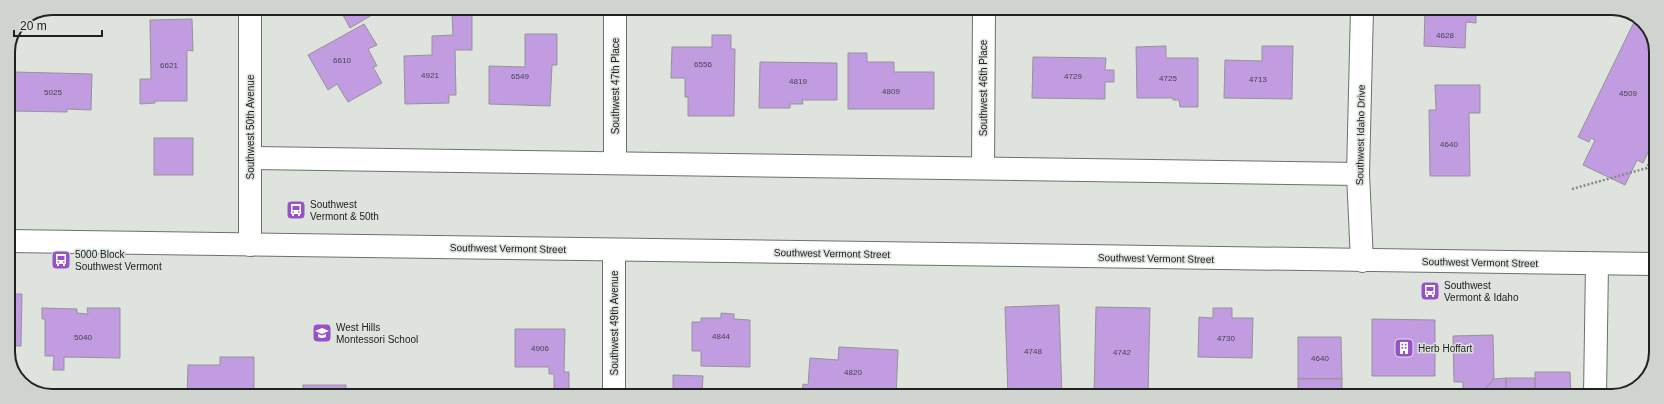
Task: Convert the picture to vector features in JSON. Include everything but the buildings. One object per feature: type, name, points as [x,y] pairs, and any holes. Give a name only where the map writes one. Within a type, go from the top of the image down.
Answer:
[{"type":"street","name":"Southwest 50th Avenue","points":[[250,15],[250,245]]},
{"type":"street","name":"Southwest 47th Place","points":[[615,15],[615,163]]},
{"type":"street","name":"Southwest 46th Place","points":[[983,168],[984,15]]},
{"type":"street","name":"Southwest Idaho Drive","points":[[1362,15],[1358,174],[1362,261]]},
{"type":"street","points":[[250,158],[1358,174]]},
{"type":"street","name":"Southwest Vermont Street","points":[[15,241],[1649,264]]},
{"type":"street","name":"Southwest 49th Avenue","points":[[614,250],[614,389]]},
{"type":"street","points":[[1595,389],[1597,264]]},
{"type":"path","points":[[1572,189],[1646,168],[1649,162]]},
{"type":"place","name":"Southwest Vermont & 50th","points":[[296,210]]},
{"type":"place","name":"5000 Block Southwest Vermont","points":[[61,260]]},
{"type":"place","name":"Southwest Vermont & Idaho","points":[[1430,291]]},
{"type":"place","name":"West Hills Montessori School","points":[[322,333]]},
{"type":"place","name":"Herb Hoffart","points":[[1404,348]]}]
